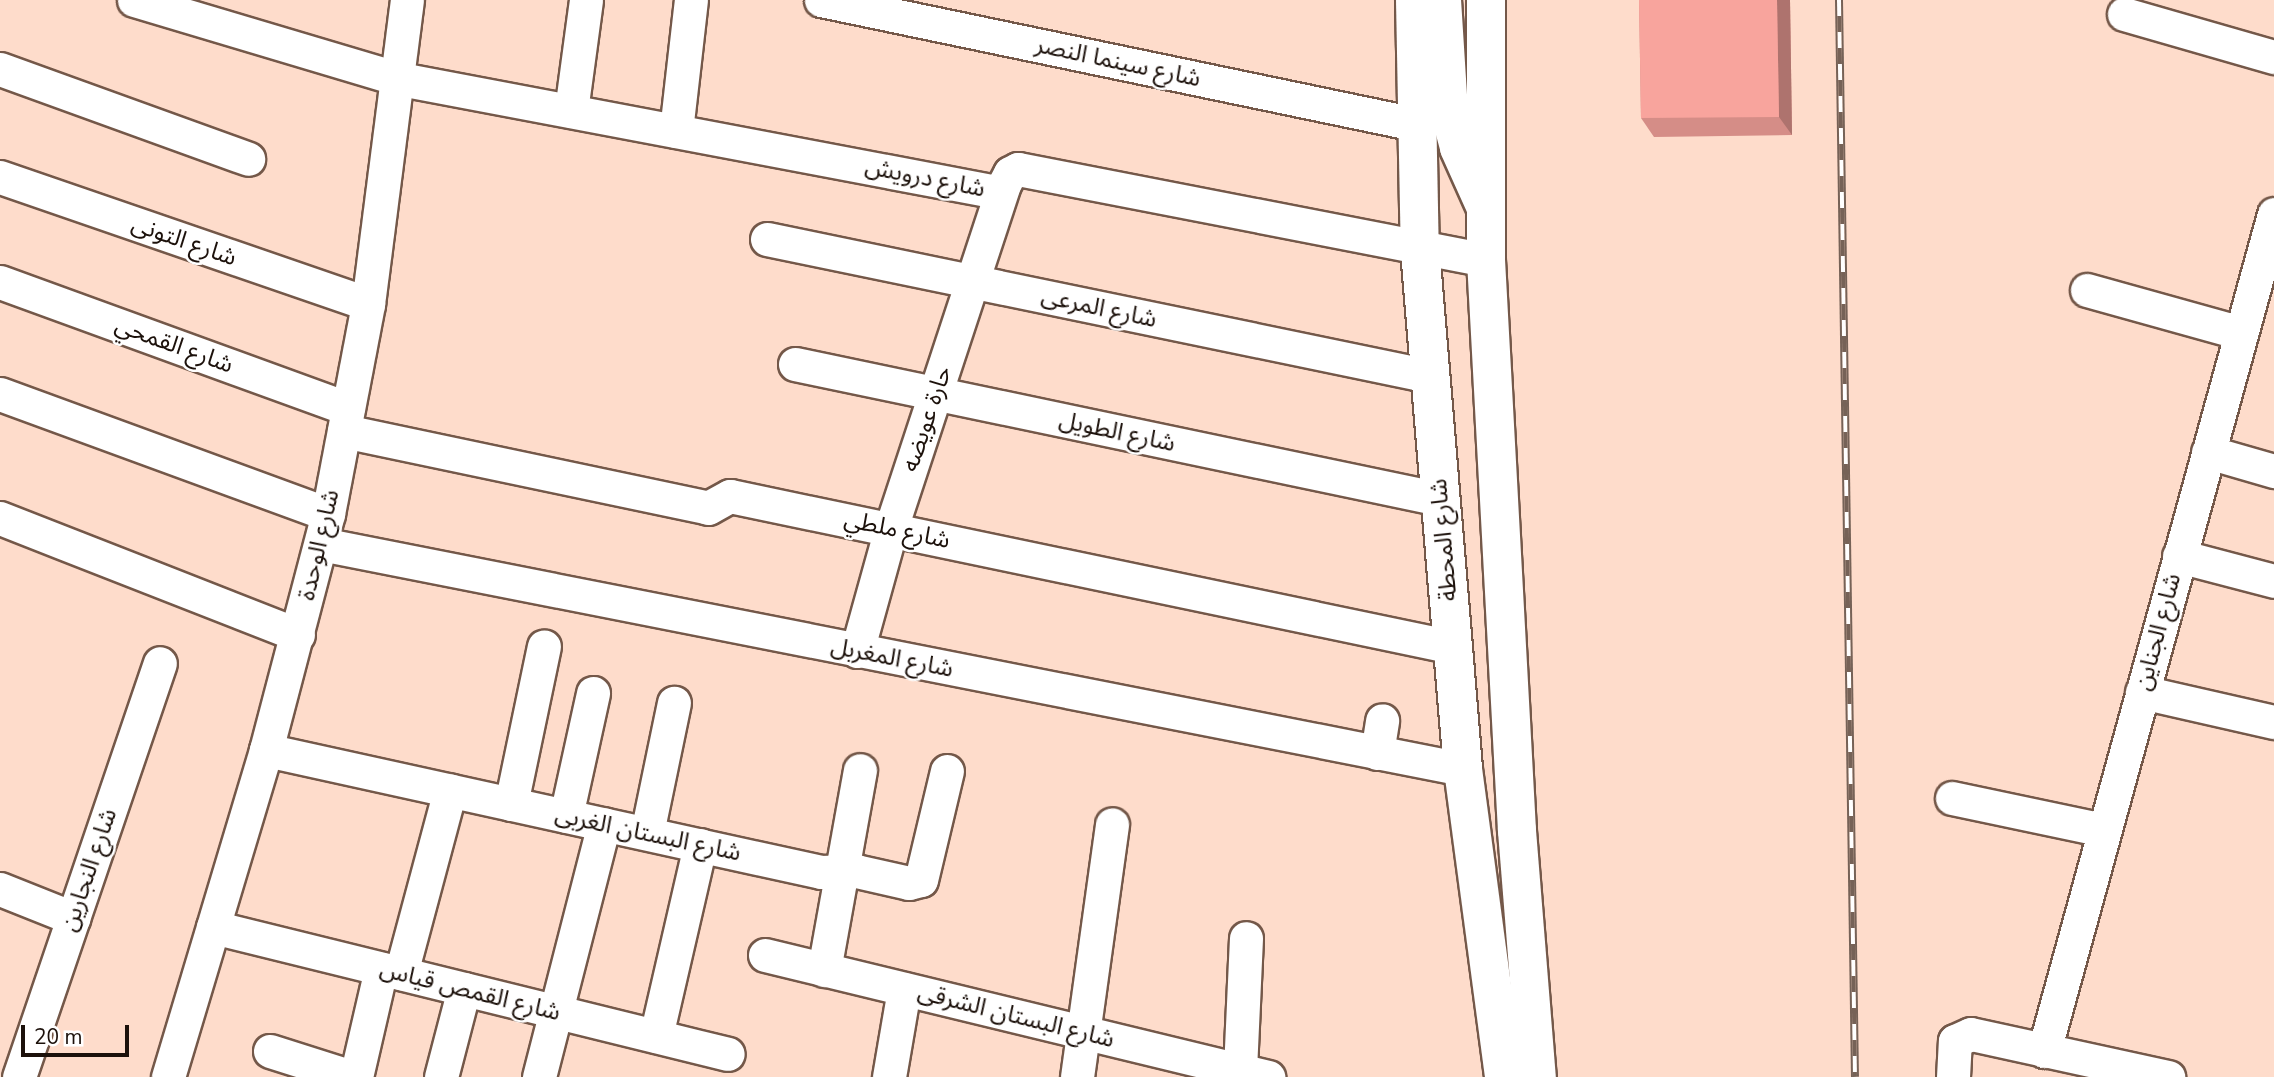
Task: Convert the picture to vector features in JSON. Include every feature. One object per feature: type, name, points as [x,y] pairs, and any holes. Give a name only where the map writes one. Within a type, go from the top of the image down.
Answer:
[{"type":"street","name":"شارع درويش","points":[[134,0],[395,78],[992,191],[1003,187],[1010,173],[1018,169],[1420,250],[1486,260]]},
{"type":"street","name":"شارع الوحدة","points":[[167,1077],[266,750],[325,529],[368,304],[407,0]]},
{"type":"street","points":[[572,111],[586,0]]},
{"type":"street","points":[[676,131],[691,0]]},
{"type":"street","name":"شارع سينما النصر","points":[[821,0],[1415,124]]},
{"type":"street","name":"شارع المحطة","points":[[1415,0],[1415,124],[1420,250],[1440,499],[1463,769],[1504,1077]]},
{"type":"street","points":[[1442,0],[1449,110],[1459,148],[1486,208]]},
{"type":"street","points":[[1486,0],[1486,260],[1517,831],[1537,1077]]},
{"type":"street","points":[[2124,14],[2274,57]]},
{"type":"street","points":[[0,69],[248,159]]},
{"type":"street","name":"شارع التونى","points":[[0,177],[368,304]]},
{"type":"street","name":"حارة عويضه","points":[[857,652],[891,528],[1003,187]]},
{"type":"street","name":"شارع الجناين","points":[[2044,1051],[2274,214]]},
{"type":"street","name":"شارع المرعى","points":[[767,239],[1430,376]]},
{"type":"street","name":"شارع القمحي","points":[[0,282],[346,420]]},
{"type":"street","points":[[2087,289],[2241,333]]},
{"type":"street","name":"شارع الطويل","points":[[795,364],[1440,499]]},
{"type":"street","name":"شارع المغربل","points":[[0,394],[325,529],[857,652],[1463,769]]},
{"type":"street","name":"شارع ملطي","points":[[346,420],[708,508],[730,496],[1453,647]]},
{"type":"street","points":[[2208,452],[2274,471]]},
{"type":"street","points":[[0,518],[298,635]]},
{"type":"street","points":[[2179,556],[2274,581]]},
{"type":"street","points":[[511,804],[544,646]]},
{"type":"street","name":"شارع النجارين","points":[[19,1077],[160,663]]},
{"type":"street","points":[[2142,692],[2274,722]]},
{"type":"street","points":[[565,816],[593,693]]},
{"type":"street","points":[[647,833],[674,703]]},
{"type":"street","points":[[1377,753],[1382,720]]},
{"type":"street","name":"شارع البستان الغربى","points":[[266,750],[699,845],[842,873],[856,871],[909,883],[921,880],[947,771]]},
{"type":"street","points":[[824,970],[860,770]]},
{"type":"street","points":[[270,1051],[354,1077],[450,790]]},
{"type":"street","points":[[1952,798],[2104,830]]},
{"type":"street","points":[[539,1077],[604,824]]},
{"type":"street","points":[[1077,1077],[1112,824]]},
{"type":"street","points":[[656,1036],[699,845]]},
{"type":"street","points":[[0,889],[73,918]]},
{"type":"street","name":"شارع القمص قياس","points":[[213,927],[728,1054]]},
{"type":"street","points":[[1246,938],[1252,1074]]},
{"type":"street","name":"شارع البستان الشرقى","points":[[765,955],[1252,1074]]},
{"type":"street","points":[[441,1077],[464,989]]},
{"type":"street","points":[[889,1077],[904,989]]},
{"type":"street","points":[[1953,1077],[1955,1041],[1971,1034],[2168,1077]]},
{"type":"building","points":[[1639,0],[1777,0],[1779,117],[1641,118]]},
{"type":"railway","points":[[1839,0],[1855,1077]]}]
